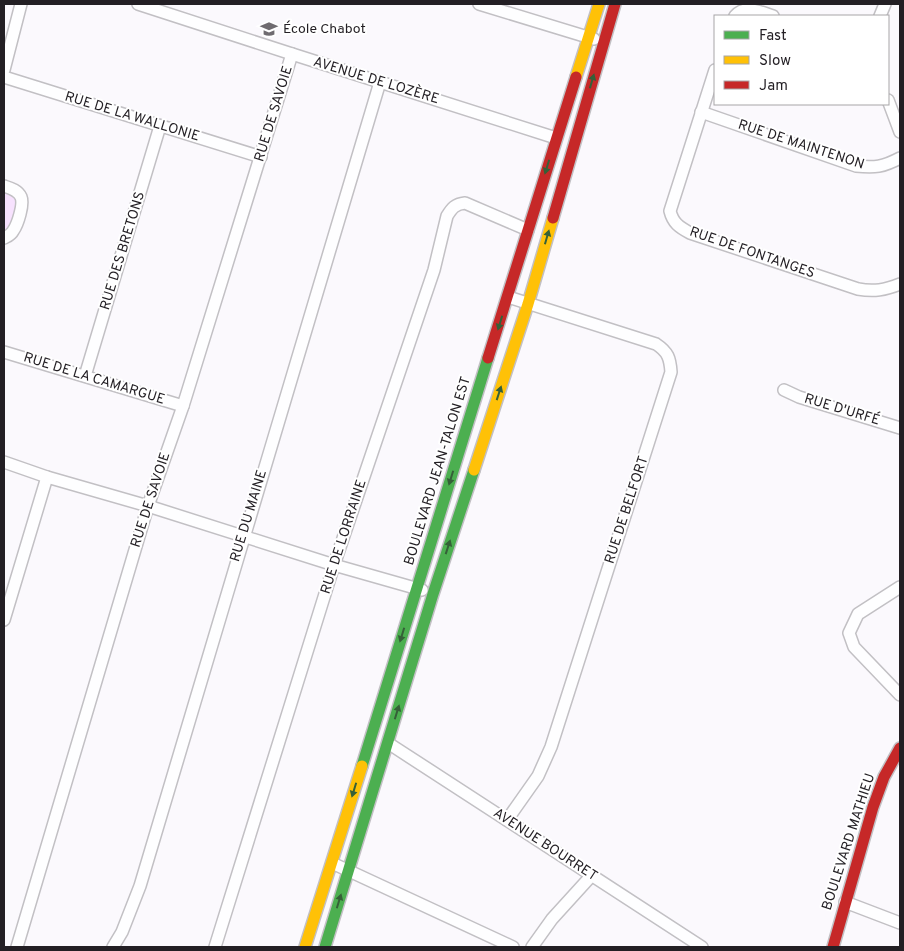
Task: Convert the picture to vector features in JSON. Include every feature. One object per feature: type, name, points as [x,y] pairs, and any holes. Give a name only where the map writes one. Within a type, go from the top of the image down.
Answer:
[{"type":"street","points":[[4,70],[21,4]]},
{"type":"street","name":"AVENUE DE LOZÈRE","points":[[138,4],[556,138]]},
{"type":"street","points":[[478,4],[508,8],[603,42]]},
{"type":"street","name":"BOULEVARD JEAN-TALON EST","points":[[305,947],[598,4]]},
{"type":"street","points":[[325,947],[433,594],[528,304],[615,4]]},
{"type":"street","points":[[736,15],[742,10],[749,9],[770,15]]},
{"type":"street","name":"RUE DE SAVOIE","points":[[17,947],[148,506],[183,406],[292,54]]},
{"type":"street","name":"RUE DE FONTANGES","points":[[714,73],[670,211],[672,219],[679,227],[690,233],[858,289],[878,291],[900,284]]},
{"type":"street","name":"RUE DE LA WALLONIE","points":[[4,77],[261,157]]},
{"type":"street","name":"RUE DU MAINE","points":[[113,947],[122,932],[140,886],[380,82]]},
{"type":"street","points":[[889,103],[900,132]]},
{"type":"street","name":"RUE DE MAINTENON","points":[[701,112],[856,166],[871,168],[884,166],[900,158]]},
{"type":"street","name":"RUE DES BRETONS","points":[[85,376],[160,126]]},
{"type":"street","points":[[4,186],[21,197],[22,204],[15,230],[4,238]]},
{"type":"street","name":"RUE DE LORRAINE","points":[[215,947],[334,565],[431,279],[447,216],[457,204],[465,203],[528,230]]},
{"type":"street","name":"RUE DE BELFORT","points":[[507,820],[538,776],[551,747],[671,372],[668,354],[656,344],[508,297]]},
{"type":"street","name":"RUE DE LA CAMARGUE","points":[[4,352],[183,406]]},
{"type":"street","name":"RUE D'URFÉ","points":[[784,390],[799,397],[900,428]]},
{"type":"street","points":[[4,462],[47,478],[148,506],[433,594]]},
{"type":"street","points":[[4,620],[47,478]]},
{"type":"street","points":[[900,587],[858,614],[849,633],[854,647],[900,695]]},
{"type":"street","name":"AVENUE BOURRET","points":[[388,743],[702,947]]},
{"type":"street","name":"BOULEVARD MATHIEU","points":[[832,947],[873,807],[884,777],[900,748]]},
{"type":"street","points":[[332,863],[513,947]]},
{"type":"street","points":[[532,947],[552,919],[592,875]]},
{"type":"street","points":[[845,902],[900,923]]},
{"type":"shaded area","points":[[4,186],[22,203],[4,238]]},
{"type":"traffic: fast","points":[[362,766],[488,358]]},
{"type":"traffic: fast","points":[[325,947],[433,594],[474,470]]},
{"type":"traffic: slow","points":[[576,77],[599,4]]},
{"type":"traffic: slow","points":[[474,470],[528,304],[553,218]]},
{"type":"traffic: slow","points":[[305,947],[362,766]]},
{"type":"traffic: jam","points":[[553,218],[615,4]]},
{"type":"traffic: jam","points":[[488,358],[576,77]]},
{"type":"traffic: jam","points":[[833,947],[873,807],[884,777],[900,748]]},
{"type":"place","name":"École Chabot","points":[[269,29]]}]
